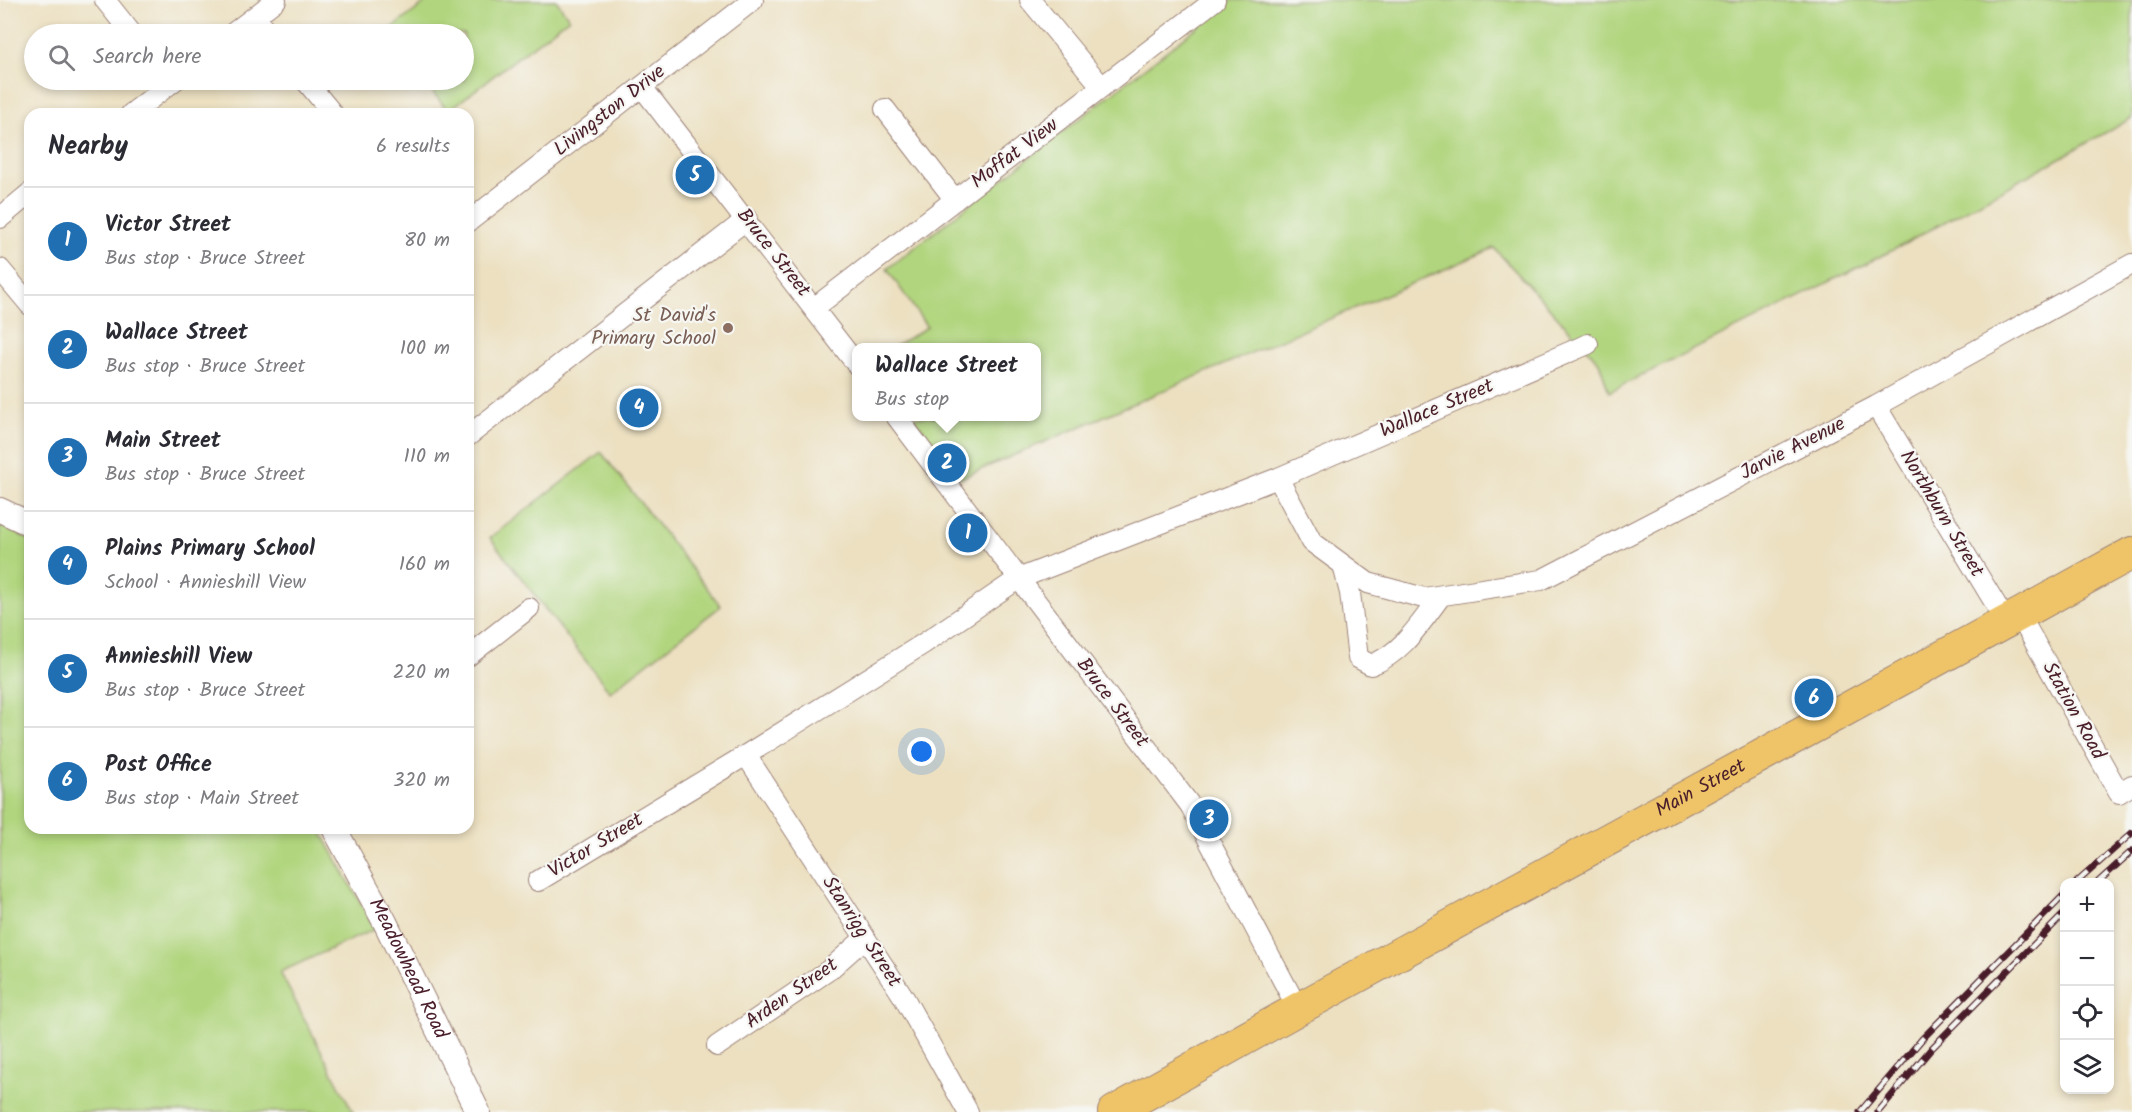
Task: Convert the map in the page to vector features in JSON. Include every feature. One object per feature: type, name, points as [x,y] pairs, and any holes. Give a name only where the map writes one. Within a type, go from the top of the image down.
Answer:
[{"type":"main road","name":"Main Street","points":[[1114,1112],[1298,1008],[1836,714],[2013,620],[2132,553]]},
{"type":"street","points":[[105,0],[124,24]]},
{"type":"street","points":[[246,24],[276,0]]},
{"type":"street","name":"Livingston Drive","points":[[474,217],[753,0]]},
{"type":"street","points":[[1030,0],[1102,87]]},
{"type":"street","name":"Moffat View","points":[[814,308],[1215,0]]},
{"type":"street","points":[[255,17],[261,24]]},
{"type":"street","name":"Bruce Street","points":[[642,87],[747,219],[852,357]]},
{"type":"street","points":[[138,108],[160,90]]},
{"type":"street","points":[[313,90],[328,108]]},
{"type":"street","points":[[885,109],[955,200]]},
{"type":"street","points":[[0,218],[24,198]]},
{"type":"street","points":[[474,431],[747,219]]},
{"type":"street","name":"Jarvie Avenue","points":[[1278,478],[1312,542],[1368,583],[1424,598],[1541,580],[1876,406],[2132,264]]},
{"type":"street","points":[[0,269],[24,298]]},
{"type":"street","name":"Wallace Street","points":[[1018,579],[1278,478],[1588,344]]},
{"type":"street","name":"Northburn Street","points":[[1876,406],[2013,620]]},
{"type":"street","name":"Bruce Street","points":[[899,421],[1190,805],[1298,1008]]},
{"type":"street","points":[[0,510],[24,521]]},
{"type":"street","points":[[1343,565],[1350,593],[1358,658],[1371,665],[1386,660],[1412,635],[1441,596]]},
{"type":"street","name":"Victor Street","points":[[538,881],[923,644],[1018,579]]},
{"type":"street","points":[[474,651],[529,608]]},
{"type":"street","name":"Station Road","points":[[2013,620],[2119,793],[2132,785]]},
{"type":"street","name":"Stanrigg Street","points":[[746,755],[903,996],[968,1112]]},
{"type":"street","name":"Meadowhead Road","points":[[337,834],[385,922],[478,1112]]},
{"type":"street","name":"Arden Street","points":[[717,1046],[829,970],[865,938]]},
{"type":"green space","points":[[429,0],[556,0],[569,18],[452,108],[446,108],[431,90],[474,90],[474,24],[398,24]]},
{"type":"green space","points":[[1232,0],[2132,0],[2132,118],[1899,247],[1609,392],[1599,362],[1494,248],[961,478],[916,421],[1041,421],[1041,343],[901,343],[927,327],[887,269]]},
{"type":"green space","points":[[601,452],[721,606],[610,692],[490,538]]},
{"type":"green space","points":[[0,525],[24,537],[24,834],[322,834],[375,929],[280,972],[353,1112],[0,1112]]},
{"type":"railway","points":[[2081,878],[2132,833]]},
{"type":"railway","points":[[2102,878],[2132,851]]},
{"type":"railway","points":[[1860,1112],[1922,1039],[2060,899]]},
{"type":"railway","points":[[1878,1112],[1931,1049],[2060,918]]},
{"type":"place","name":"Annieshill View","points":[[695,175]]},
{"type":"place","name":"St David's Primary School","points":[[728,328]]},
{"type":"place","name":"Plains Primary School","points":[[639,408]]},
{"type":"place","name":"Wallace Street","points":[[947,463]]},
{"type":"place","name":"Victor Street","points":[[968,533]]},
{"type":"place","name":"Post Office","points":[[1814,698]]},
{"type":"place","name":"Main Street","points":[[1209,819]]}]
